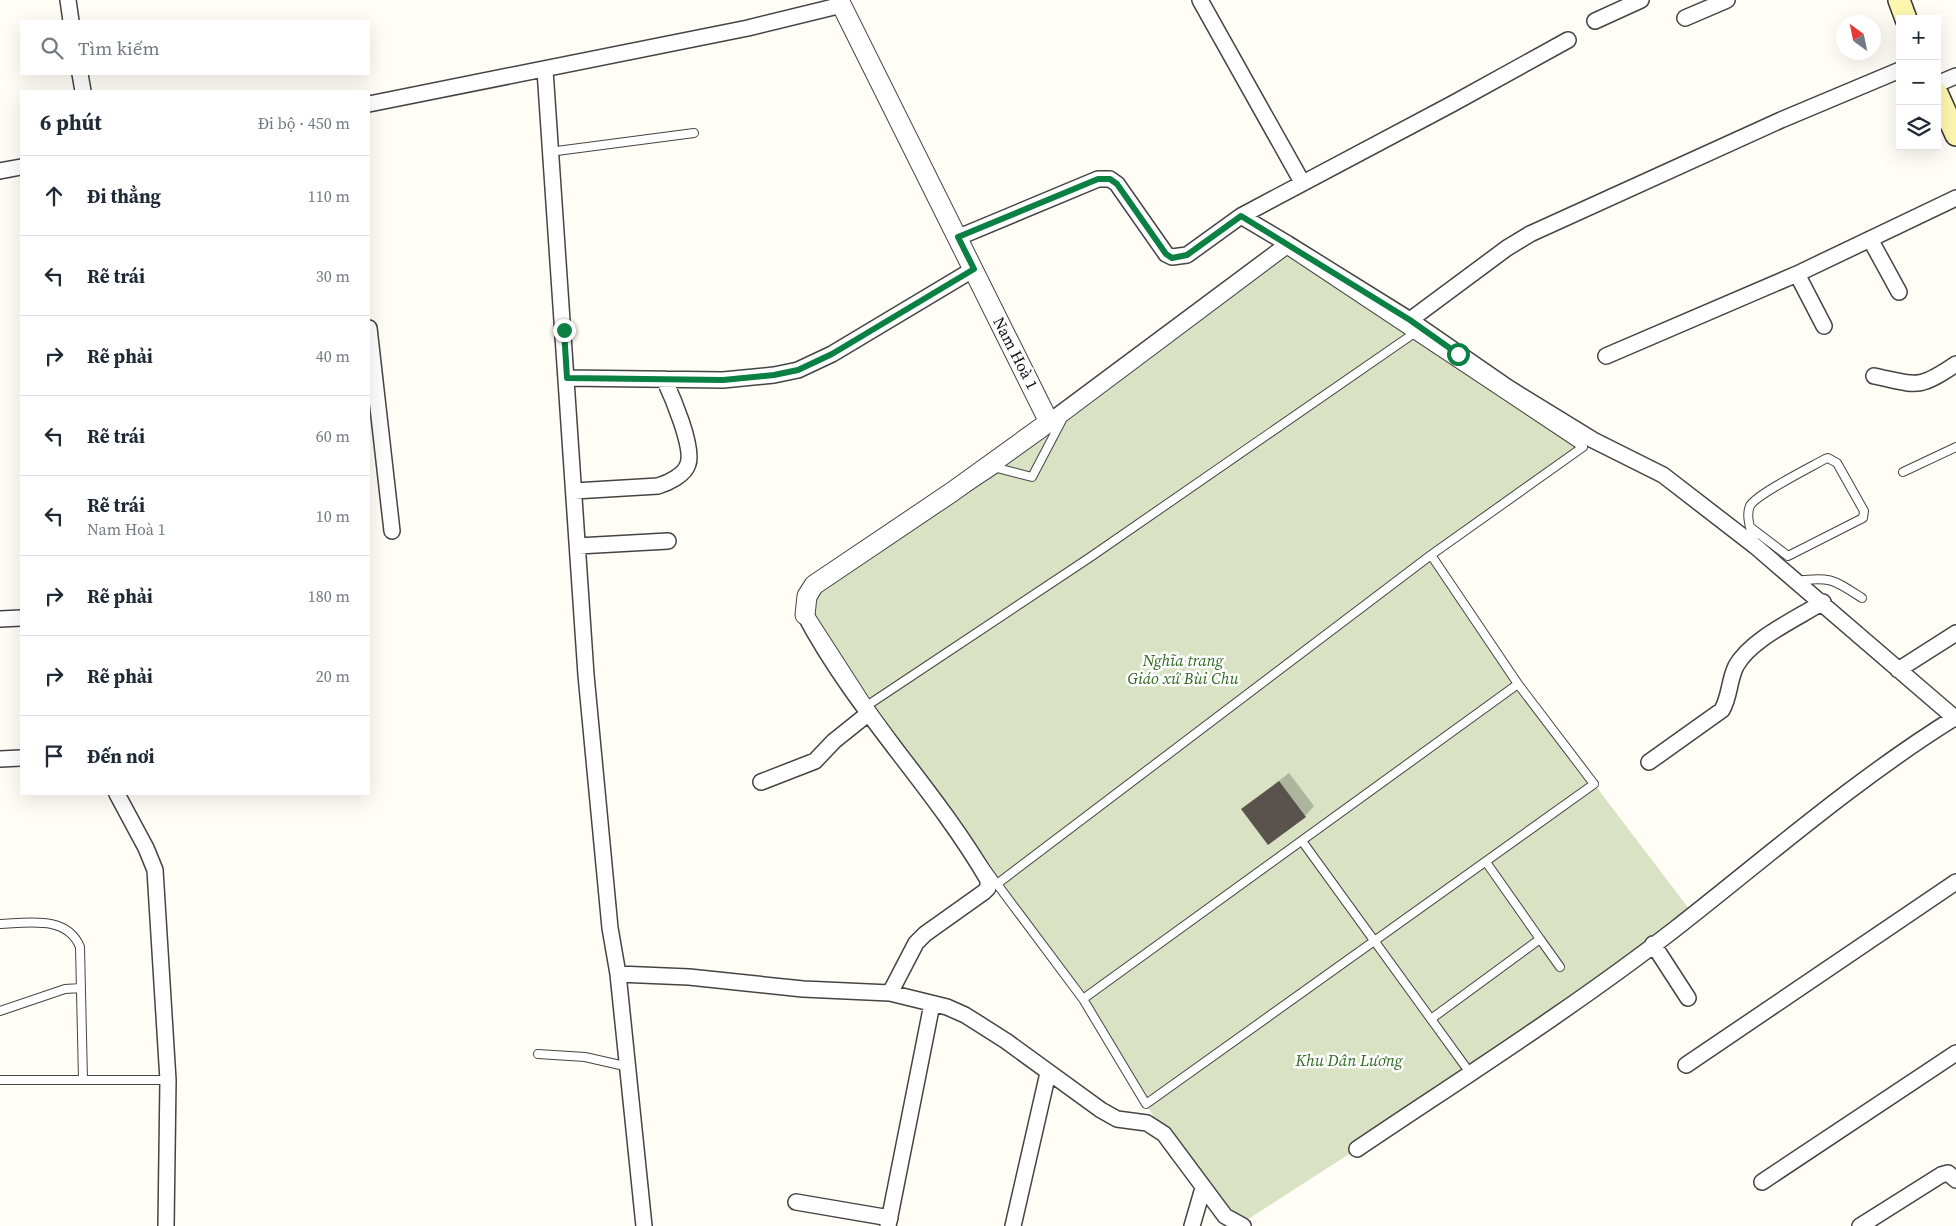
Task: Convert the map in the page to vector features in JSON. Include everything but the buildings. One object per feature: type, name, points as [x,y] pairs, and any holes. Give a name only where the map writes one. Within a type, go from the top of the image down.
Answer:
[{"type":"main road","points":[[1899,0],[1905,15]]},
{"type":"main road","points":[[1941,102],[1956,135]]},
{"type":"street","points":[[68,0],[71,20]]},
{"type":"street","points":[[1200,0],[1302,182]]},
{"type":"street","points":[[1595,21],[1640,0]]},
{"type":"street","points":[[1685,18],[1727,0]]},
{"type":"street","points":[[370,104],[748,28],[841,3]]},
{"type":"street","name":"Nam Hoà 1","points":[[841,3],[1049,422]]},
{"type":"street","points":[[958,237],[1092,181],[1105,178],[1117,184],[1166,254],[1172,258],[1187,255],[1241,216],[1568,40]]},
{"type":"street","points":[[545,70],[549,152],[567,378],[587,695],[610,928],[618,974],[629,1067],[644,1226]]},
{"type":"street","points":[[1412,327],[1499,253],[1530,234],[1780,120],[1896,72]]},
{"type":"street","points":[[80,75],[83,90]]},
{"type":"street","points":[[1941,82],[1956,76]]},
{"type":"street","points":[[0,171],[20,167]]},
{"type":"street","points":[[1606,356],[1797,274],[1956,198]]},
{"type":"street","points":[[1241,216],[1288,244],[1412,327],[1593,440],[1663,475],[1755,546],[1794,581],[1823,602],[1898,670],[1956,718],[1821,810],[1653,944],[1549,1019],[1357,1149]]},
{"type":"street","points":[[1870,239],[1899,292]]},
{"type":"street","points":[[890,993],[916,943],[925,934],[984,892],[989,884],[983,870],[963,841],[817,638],[805,615],[807,596],[814,586],[952,492],[1288,244]]},
{"type":"street","points":[[567,378],[723,380],[774,375],[798,370],[832,354],[974,269]]},
{"type":"street","points":[[1797,274],[1824,326]]},
{"type":"street","points":[[370,337],[392,531]]},
{"type":"street","points":[[1874,376],[1915,385],[1929,382],[1956,364]]},
{"type":"street","points":[[574,492],[658,486],[668,483],[686,469],[689,463],[687,443],[673,397],[664,379]]},
{"type":"street","points":[[578,546],[668,541]]},
{"type":"street","points":[[1650,762],[1722,710],[1727,701],[1735,669],[1752,647],[1823,602]]},
{"type":"street","points":[[0,619],[20,618]]},
{"type":"street","points":[[1898,670],[1956,633]]},
{"type":"street","points":[[761,782],[815,761],[869,709]]},
{"type":"street","points":[[0,759],[20,758]]},
{"type":"street","points":[[118,795],[146,848],[155,870],[168,1080],[166,1226]]},
{"type":"street","points":[[1686,1065],[1956,882]]},
{"type":"street","points":[[1653,944],[1688,998]]},
{"type":"street","points":[[618,974],[689,977],[803,988],[890,993],[965,1015],[1006,1041],[1085,1100],[1117,1119],[1147,1123],[1157,1128],[1164,1134],[1225,1216],[1243,1226]]},
{"type":"street","points":[[796,1202],[889,1222],[932,1004]]},
{"type":"street","points":[[1762,1182],[1956,1053]]},
{"type":"street","points":[[1013,1226],[1048,1073]]},
{"type":"street","points":[[1860,1226],[1941,1175],[1948,1173],[1956,1180]]},
{"type":"street","points":[[1192,1226],[1203,1188]]},
{"type":"lane","points":[[549,152],[694,134]]},
{"type":"lane","points":[[997,884],[1431,555],[1583,447],[1412,327],[1287,250],[1063,418],[1032,477],[997,468],[817,587],[812,596],[810,615],[869,709],[997,884],[1083,999],[1146,1104],[1594,784],[1518,684],[1431,555]]},
{"type":"lane","points":[[869,709],[1089,558],[1412,327]]},
{"type":"lane","points":[[1903,472],[1956,447]]},
{"type":"lane","points":[[1750,527],[1788,556],[1863,518],[1864,515],[1837,463],[1828,458],[1754,499],[1749,512],[1750,527],[1755,546]]},
{"type":"lane","points":[[1794,581],[1821,577],[1835,580],[1862,598]]},
{"type":"lane","points":[[1083,999],[1518,684]]},
{"type":"lane","points":[[1302,840],[1464,1066]]},
{"type":"lane","points":[[1486,862],[1560,967]]},
{"type":"lane","points":[[0,924],[54,924],[69,930],[76,938],[80,947],[83,1080]]},
{"type":"lane","points":[[1431,1019],[1540,939]]},
{"type":"lane","points":[[0,1011],[65,989],[81,988]]},
{"type":"lane","points":[[538,1054],[586,1057],[629,1067]]},
{"type":"lane","points":[[0,1080],[168,1080]]},
{"type":"green space","name":"Nghĩa trang Giáo xứ Bùi Chu","points":[[1288,244],[1593,440],[1437,556],[1518,684],[1693,914],[1357,1149],[1239,1225],[1164,1134],[1080,994],[805,615],[814,585]]},
{"type":"route","points":[[564,330],[567,378],[723,380],[774,375],[798,370],[832,354],[974,269],[958,237],[1098,179],[1105,178],[1117,184],[1166,254],[1172,258],[1180,258],[1187,255],[1241,216],[1410,320],[1458,354]]},
{"type":"park label","name":"Khu Dân Lương","points":[[1349,1060]]}]
